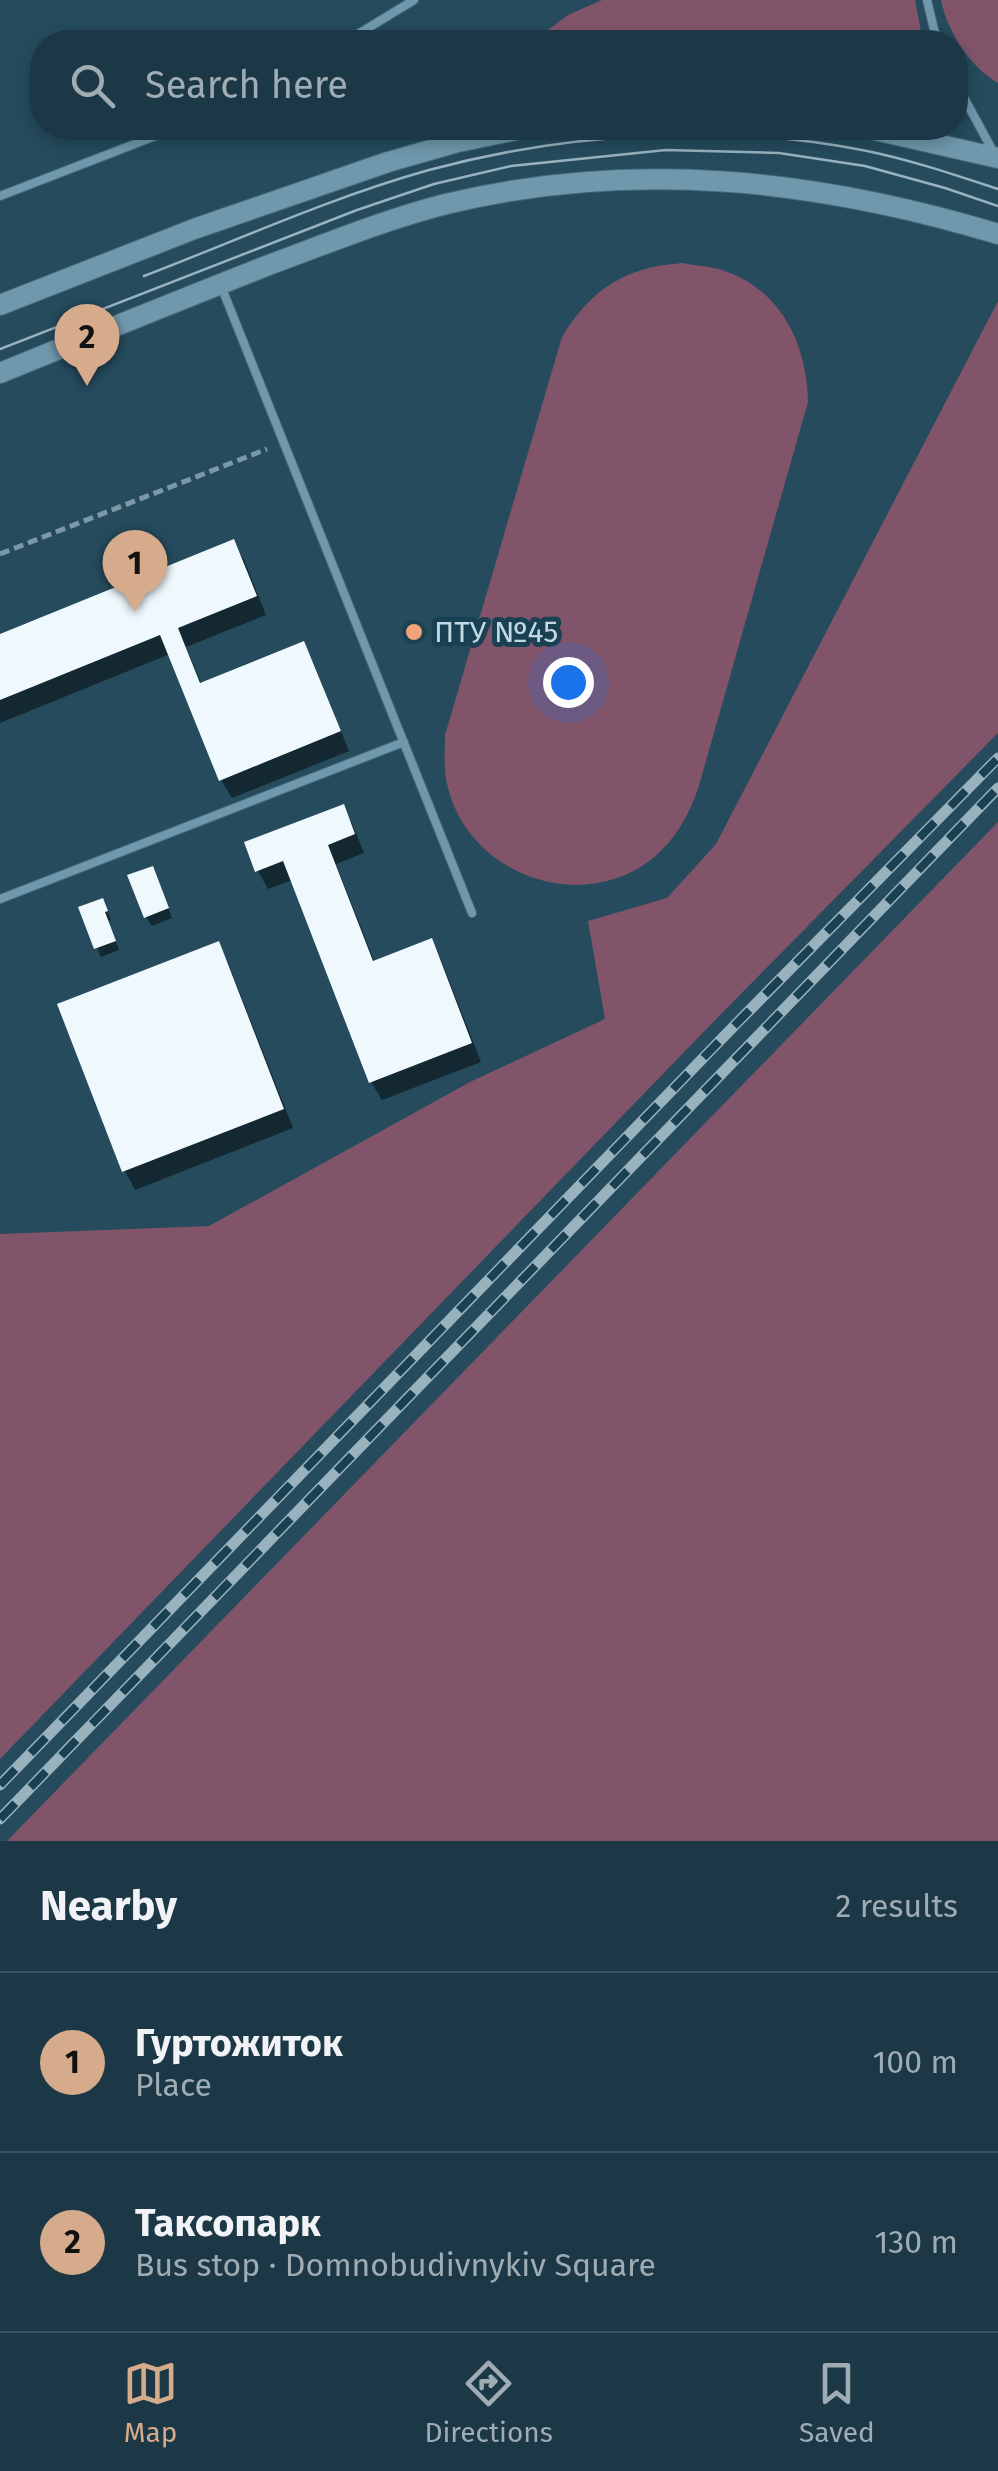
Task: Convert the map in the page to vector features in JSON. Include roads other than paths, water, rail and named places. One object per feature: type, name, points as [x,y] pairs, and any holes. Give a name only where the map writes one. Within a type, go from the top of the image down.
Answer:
[{"type":"main road","points":[[0,305],[194,229],[388,162],[468,140]]},
{"type":"main road","points":[[920,140],[997,157]]},
{"type":"main road","points":[[0,373],[366,228],[444,204],[513,190],[675,178],[757,183],[818,190],[894,206],[998,234]]},
{"type":"lane","points":[[365,30],[414,0]]},
{"type":"lane","points":[[927,0],[934,30]]},
{"type":"lane","points":[[968,105],[997,157]]},
{"type":"lane","points":[[0,196],[145,140]]},
{"type":"lane","points":[[220,284],[472,913]]},
{"type":"lane","points":[[0,899],[404,742]]},
{"type":"tram line","points":[[144,276],[321,206],[429,170],[481,157],[591,140]]},
{"type":"tram line","points":[[792,140],[867,151],[998,189]]},
{"type":"tram line","points":[[0,349],[357,210],[434,184],[511,166],[666,150],[779,153],[865,166],[998,206]]},
{"type":"railway","points":[[0,1785],[998,758]]},
{"type":"railway","points":[[0,1819],[998,788]]},
{"type":"place","name":"Таксопарк","points":[[87,386]]},
{"type":"place","name":"Гуртожиток","points":[[135,612]]},
{"type":"place","name":"ПТУ №45","points":[[414,632]]}]
